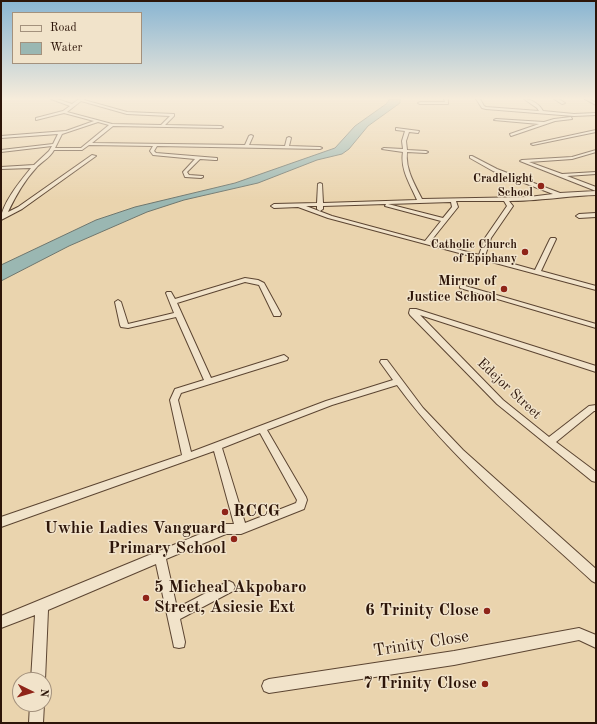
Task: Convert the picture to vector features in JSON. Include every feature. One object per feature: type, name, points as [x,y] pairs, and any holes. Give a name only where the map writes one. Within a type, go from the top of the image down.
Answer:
[{"type":"street","points":[[1,137],[52,133]]},
{"type":"street","points":[[2,217],[10,202],[35,166],[48,155],[61,133]]},
{"type":"street","points":[[1,151],[52,147],[78,150],[82,149],[103,133]]},
{"type":"street","points":[[407,133],[404,141],[404,156],[407,171],[420,201]]},
{"type":"street","points":[[511,135],[518,133]]},
{"type":"street","points":[[533,144],[551,142],[587,133]]},
{"type":"street","points":[[247,146],[251,136]]},
{"type":"street","points":[[287,147],[289,138]]},
{"type":"street","points":[[89,144],[320,148]]},
{"type":"street","points":[[156,145],[152,151],[154,154],[215,159]]},
{"type":"street","points":[[384,149],[426,152]]},
{"type":"street","points":[[596,151],[572,158],[522,161],[596,189]]},
{"type":"street","points":[[2,217],[20,208],[94,156]]},
{"type":"street","points":[[472,157],[495,170],[559,195]]},
{"type":"street","points":[[198,158],[185,172],[187,176],[201,177]]},
{"type":"street","points":[[1,168],[35,166]]},
{"type":"street","points":[[561,176],[596,173]]},
{"type":"street","points":[[320,184],[321,214]]},
{"type":"street","points":[[274,206],[483,199],[506,200],[596,193]]},
{"type":"street","points":[[481,258],[488,238],[510,206],[506,200]]},
{"type":"street","points":[[403,209],[410,201]]},
{"type":"street","points":[[426,243],[455,207],[453,201]]},
{"type":"street","points":[[378,203],[444,220]]},
{"type":"street","points":[[300,206],[321,214],[596,288]]},
{"type":"street","points":[[579,216],[596,215]]},
{"type":"street","points":[[537,273],[552,239]]},
{"type":"street","points":[[172,302],[245,280],[262,284],[277,314]]},
{"type":"street","points":[[462,286],[596,326]]},
{"type":"street","points":[[168,293],[209,382]]},
{"type":"street","points":[[118,302],[124,325],[128,326],[178,314]]},
{"type":"street","name":"Edejor Street","points":[[596,369],[413,311],[412,313],[500,402],[596,478]]},
{"type":"street","points":[[187,457],[175,396],[178,391],[284,358]]},
{"type":"street","points":[[384,362],[420,410],[460,453],[596,577]]},
{"type":"street","points":[[1,522],[187,457],[329,403],[399,381]]},
{"type":"street","points":[[549,442],[592,408],[596,408]]},
{"type":"street","points":[[1,622],[226,529],[242,529],[300,506],[302,500],[262,429]]},
{"type":"street","points":[[217,446],[242,529]]},
{"type":"street","points":[[160,556],[179,642]]},
{"type":"street","points":[[174,616],[229,587]]},
{"type":"street","points":[[38,672],[42,606]]},
{"type":"street","name":"Trinity Close","points":[[269,686],[454,658],[579,634],[596,642]]},
{"type":"street","points":[[36,723],[37,712]]},
{"type":"water","points":[[349,133],[362,133],[349,149],[342,154],[317,160],[258,183],[184,200],[147,212],[69,246],[1,281],[1,265],[96,220],[135,207],[235,183],[335,148]]},
{"type":"place","name":"Cradlelight School","points":[[541,186]]},
{"type":"place","name":"Catholic Church of Epiphany","points":[[525,252]]},
{"type":"place","name":"Mirror of Justice School","points":[[504,289]]},
{"type":"place","name":"RCCG","points":[[225,512]]},
{"type":"place","name":"Uwhie Ladies Vanguard Primary School","points":[[234,539]]},
{"type":"place","name":"5 Micheal Akpobaro Street, Asiesie Ext","points":[[146,598]]},
{"type":"place","name":"6 Trinity Close","points":[[487,611]]},
{"type":"place","name":"7 Trinity Close","points":[[485,684]]}]
